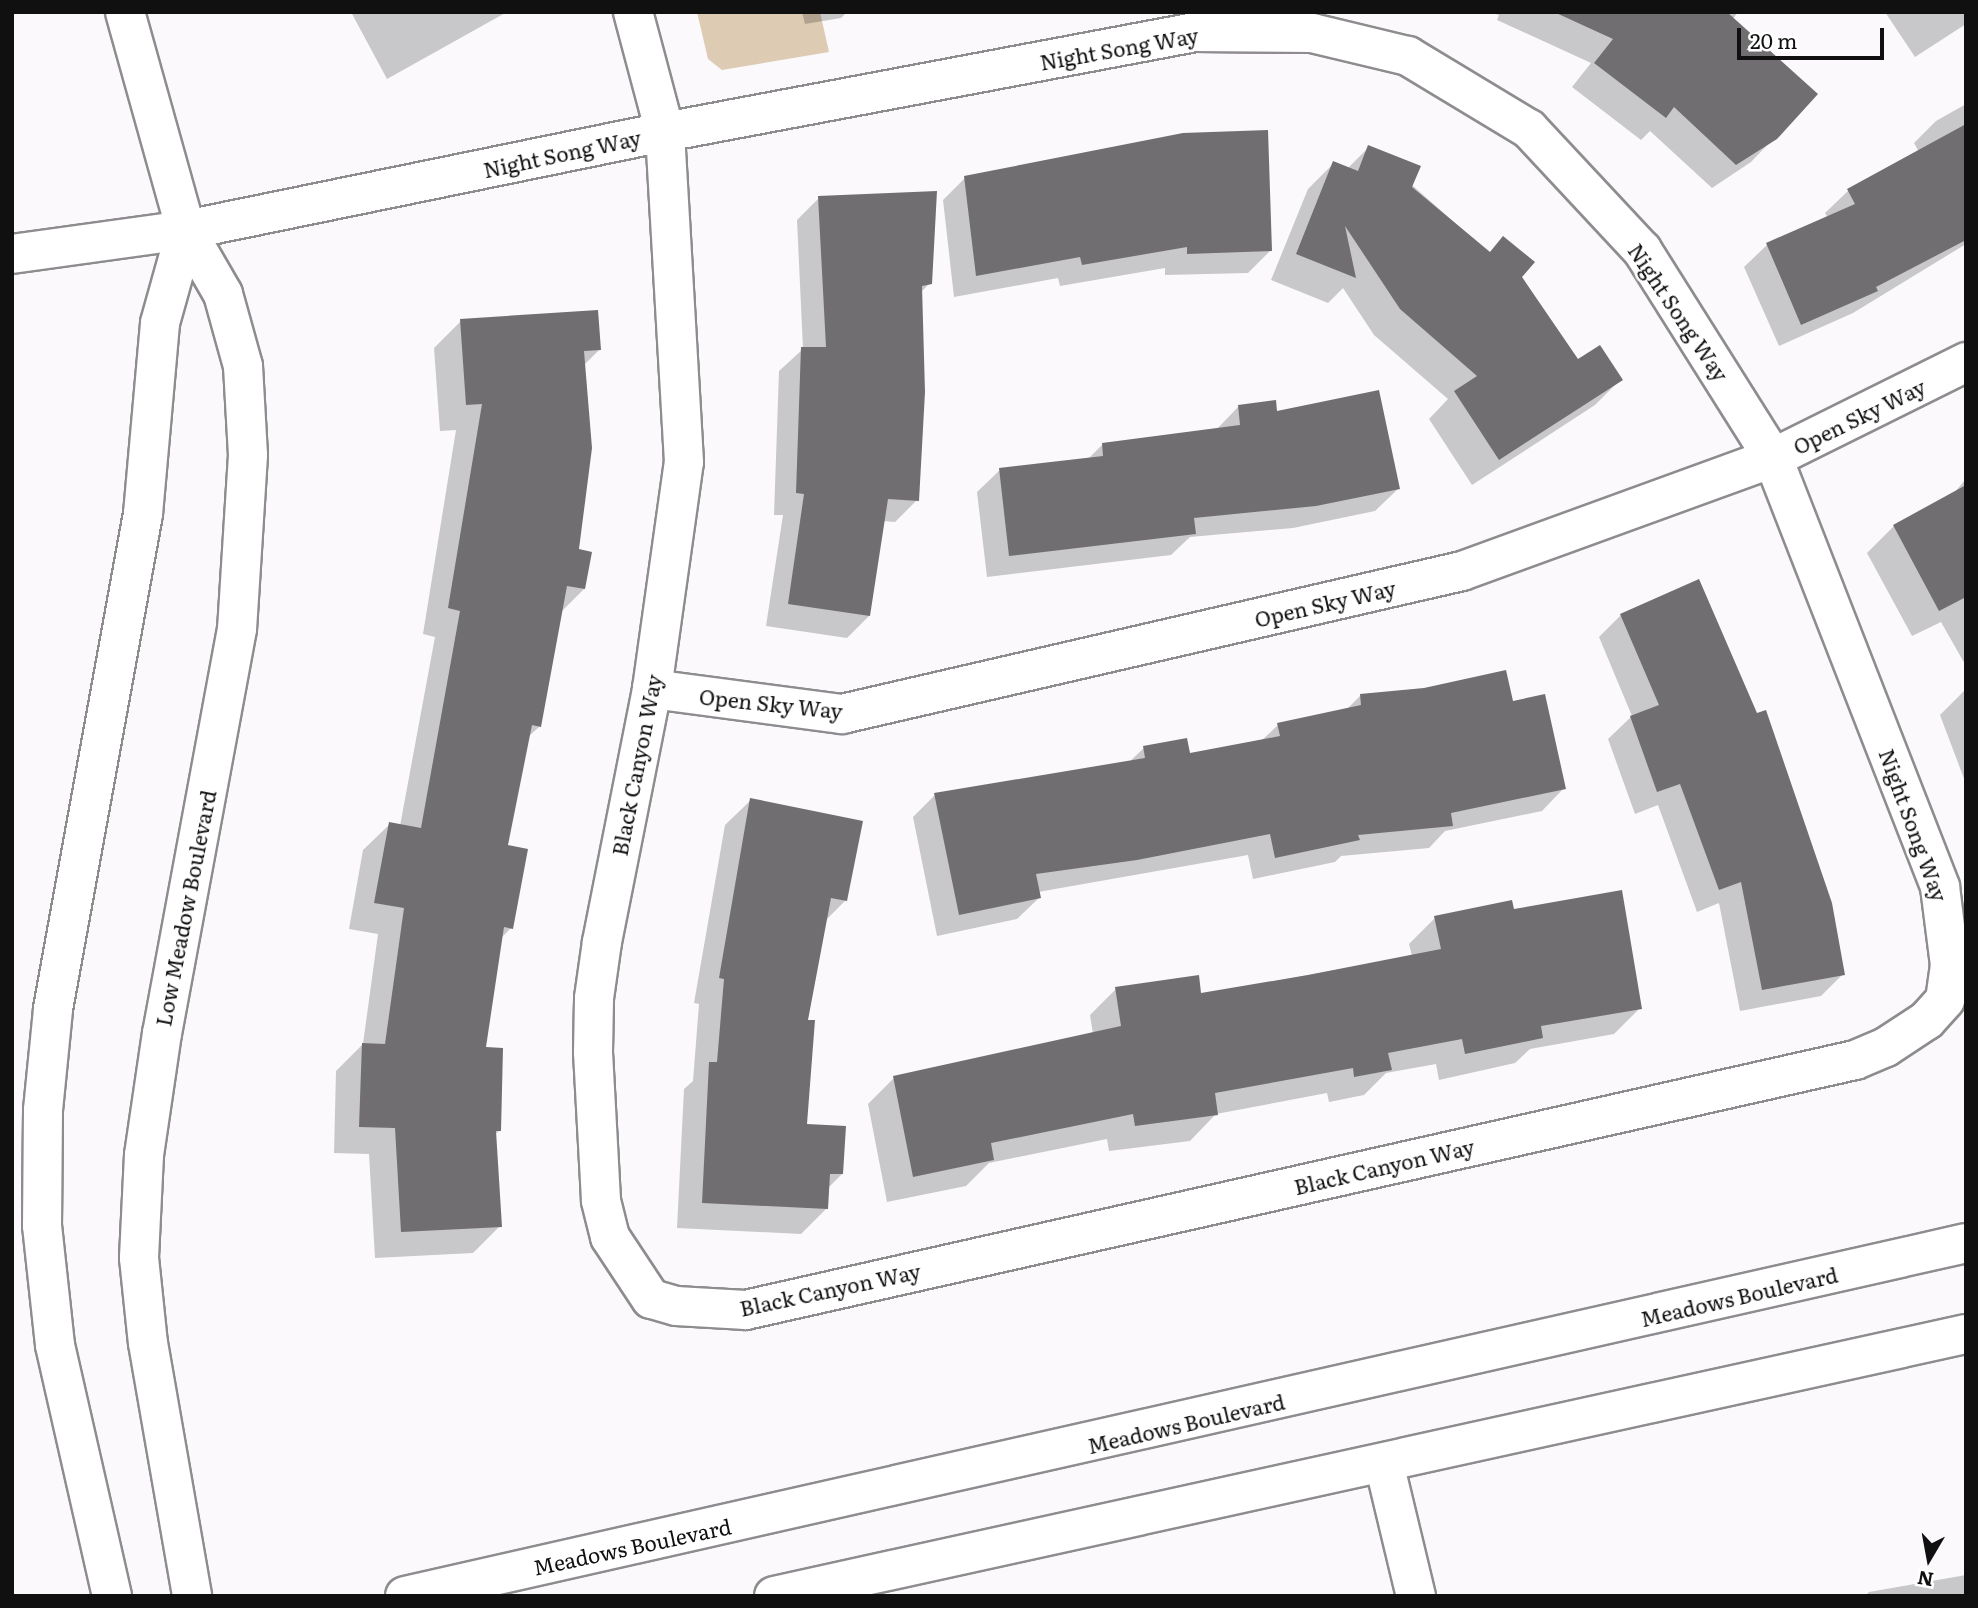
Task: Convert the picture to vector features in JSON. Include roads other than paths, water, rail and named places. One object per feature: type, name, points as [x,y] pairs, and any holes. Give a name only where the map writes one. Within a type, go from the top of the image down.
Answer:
[{"type":"street","name":"Low Meadow Boulevard","points":[[125,12],[186,230],[223,294],[243,366],[248,454],[237,629],[160,1046],[144,1155],[139,1258],[150,1357],[192,1596]]},
{"type":"street","name":"Black Canyon Way","points":[[633,12],[665,132],[684,462],[652,689],[602,942],[594,998],[593,1052],[601,1200],[610,1237],[650,1299],[676,1306],[746,1310],[1855,1060],[1886,1047],[1927,1020],[1945,1000]]},
{"type":"street","name":"Night Song Way","points":[[12,254],[186,230],[665,132],[1195,32],[1312,33],[1408,56],[1529,128],[1642,250],[1773,458],[1940,887],[1949,951],[1945,1000]]},
{"type":"street","points":[[112,1596],[55,1345],[41,1226],[43,1110],[53,1009],[143,514],[160,323],[186,230]]},
{"type":"street","name":"Open Sky Way","points":[[652,689],[842,714],[1462,571],[1773,458],[1966,362]]},
{"type":"street","name":"Meadows Boulevard","points":[[405,1596],[1966,1243]]},
{"type":"street","points":[[774,1596],[1966,1334]]},
{"type":"street","points":[[1384,1463],[1416,1596]]}]
